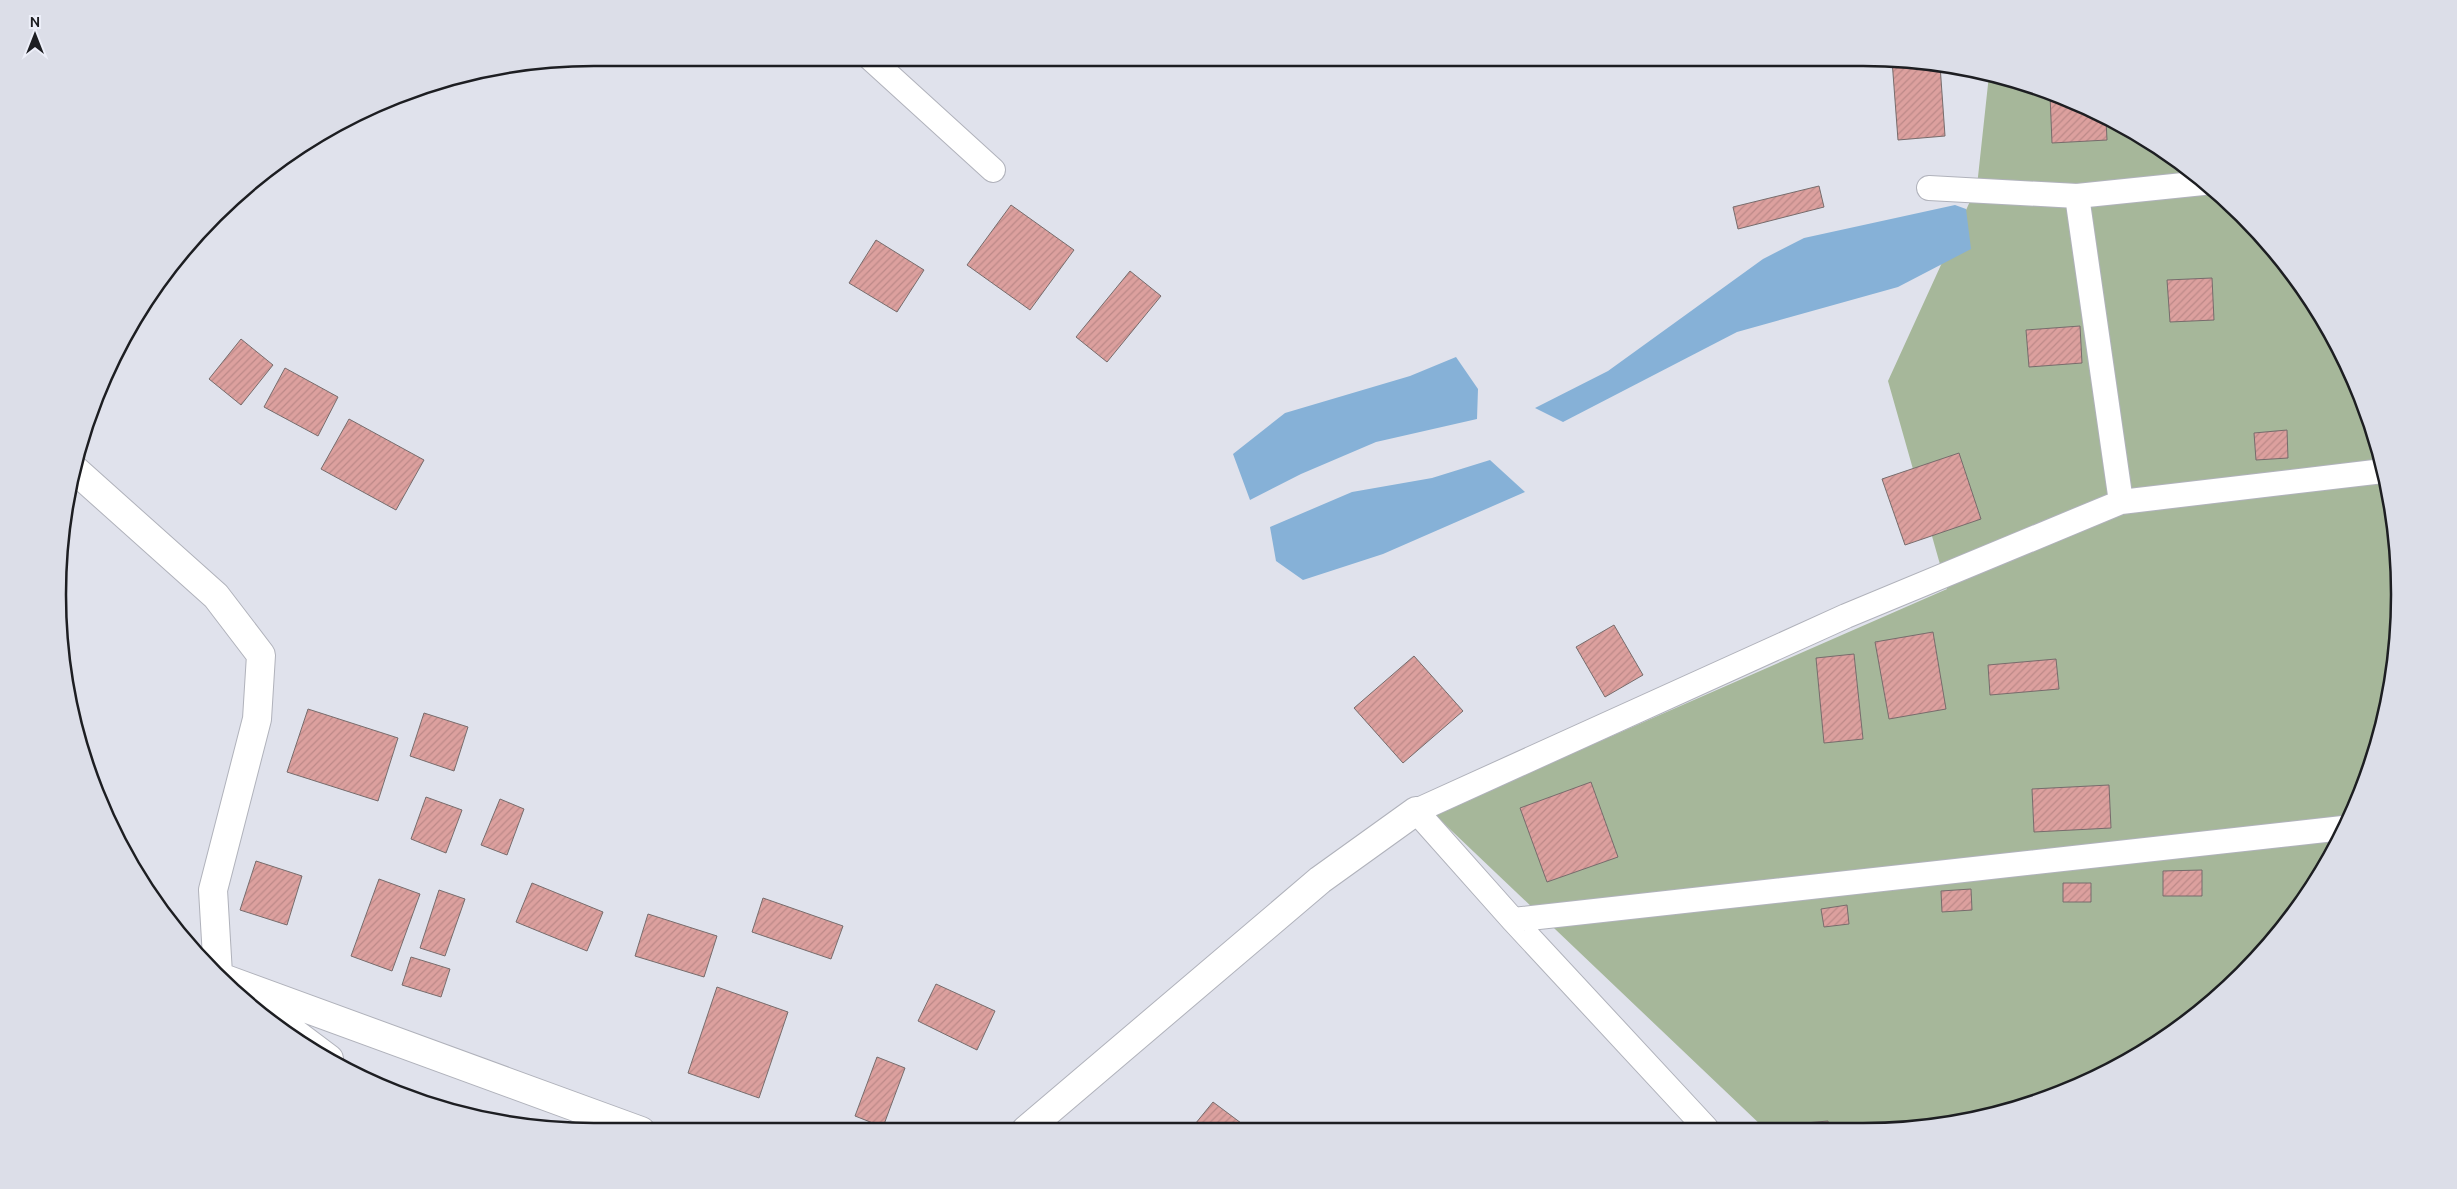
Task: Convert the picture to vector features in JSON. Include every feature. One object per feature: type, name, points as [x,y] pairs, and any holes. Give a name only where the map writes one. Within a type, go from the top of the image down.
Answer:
[{"type":"street","points":[[80,474],[216,596],[260,655],[257,719],[212,890],[219,966]]},
{"type":"street","points":[[1034,1123],[1320,880],[1416,811]]},
{"type":"street","points":[[237,983],[619,1123]]},
{"type":"lane","points":[[879,66],[993,170]]},
{"type":"lane","points":[[1929,188],[2077,196],[2195,184]]},
{"type":"lane","points":[[2077,196],[2121,502]]},
{"type":"lane","points":[[1701,1123],[1513,920],[1416,811],[1846,616],[2121,502],[2376,472]]},
{"type":"lane","points":[[1513,920],[2336,829]]},
{"type":"green space","points":[[1988,81],[2065,106],[2127,137],[2156,155],[2211,197],[2260,246],[2282,273],[2320,330],[2351,392],[2373,458],[2381,491],[2390,560],[2391,594],[2390,629],[2381,698],[2363,764],[2351,797],[2320,859],[2302,888],[2260,943],[2236,968],[2211,992],[2156,1034],[2127,1052],[2065,1083],[1999,1105],[1966,1113],[1897,1122],[1759,1123],[1434,814],[1947,589],[1888,381],[1977,186]]},
{"type":"water","points":[[1955,205],[1966,209],[1971,249],[1898,287],[1737,332],[1563,422],[1535,408],[1608,371],[1763,259],[1804,238]]},
{"type":"water","points":[[1456,357],[1478,389],[1477,419],[1376,442],[1301,474],[1250,500],[1233,454],[1285,413],[1410,376]]},
{"type":"water","points":[[1490,460],[1525,492],[1383,554],[1303,580],[1276,561],[1270,527],[1352,492],[1432,478]]},
{"type":"building","points":[[1893,67],[1941,72],[1945,136],[1898,140]]},
{"type":"building","points":[[2050,101],[2106,126],[2107,140],[2052,143]]},
{"type":"building","points":[[1819,186],[1824,207],[1738,229],[1733,207]]},
{"type":"building","points":[[1011,205],[1074,250],[1030,310],[967,265]]},
{"type":"building","points":[[876,240],[924,270],[897,312],[849,283]]},
{"type":"building","points":[[1130,271],[1161,296],[1107,362],[1076,337]]},
{"type":"building","points":[[2212,278],[2214,320],[2170,322],[2167,280]]},
{"type":"building","points":[[2080,326],[2082,363],[2029,367],[2026,330]]},
{"type":"building","points":[[241,339],[273,365],[241,405],[209,379]]},
{"type":"building","points":[[285,368],[338,397],[318,436],[264,407]]},
{"type":"building","points":[[349,419],[424,460],[396,510],[321,469]]},
{"type":"building","points":[[2287,430],[2288,458],[2256,460],[2254,433]]},
{"type":"building","points":[[1959,453],[1981,519],[1905,545],[1882,479]]},
{"type":"building","points":[[1614,625],[1643,675],[1605,697],[1576,647]]},
{"type":"building","points":[[1933,632],[1946,709],[1889,719],[1875,642]]},
{"type":"building","points":[[1854,654],[1863,739],[1824,743],[1816,658]]},
{"type":"building","points":[[1414,656],[1463,711],[1403,763],[1354,708]]},
{"type":"building","points":[[2056,659],[2059,689],[1990,695],[1988,665]]},
{"type":"building","points":[[308,709],[398,738],[378,801],[287,772]]},
{"type":"building","points":[[424,713],[468,727],[454,771],[410,756]]},
{"type":"building","points":[[1591,782],[1618,857],[1547,882],[1520,808]]},
{"type":"building","points":[[2109,785],[2111,828],[2034,832],[2032,789]]},
{"type":"building","points":[[426,797],[462,810],[446,853],[411,839]]},
{"type":"building","points":[[500,799],[524,809],[507,855],[481,845]]},
{"type":"building","points":[[256,861],[302,876],[287,925],[240,910]]},
{"type":"building","points":[[2202,870],[2202,896],[2163,896],[2163,871]]},
{"type":"building","points":[[379,879],[420,894],[392,971],[351,956]]},
{"type":"building","points":[[532,883],[603,912],[587,951],[516,922]]},
{"type":"building","points":[[2063,883],[2091,883],[2091,902],[2063,902]]},
{"type":"building","points":[[1971,889],[1972,910],[1942,912],[1941,891]]},
{"type":"building","points":[[439,890],[465,899],[445,956],[420,948]]},
{"type":"building","points":[[763,898],[843,926],[831,959],[752,932]]},
{"type":"building","points":[[1847,905],[1849,924],[1824,927],[1821,909]]},
{"type":"building","points":[[648,914],[717,936],[704,977],[635,956]]},
{"type":"building","points":[[411,957],[450,969],[441,997],[402,985]]},
{"type":"building","points":[[936,984],[995,1011],[977,1050],[918,1021]]},
{"type":"building","points":[[717,987],[788,1012],[759,1098],[688,1073]]},
{"type":"building","points":[[877,1057],[905,1068],[884,1123],[873,1123],[855,1116]]},
{"type":"building","points":[[1213,1102],[1241,1123],[1196,1123]]},
{"type":"building","points":[[1828,1121],[1828,1123],[1805,1123]]}]
